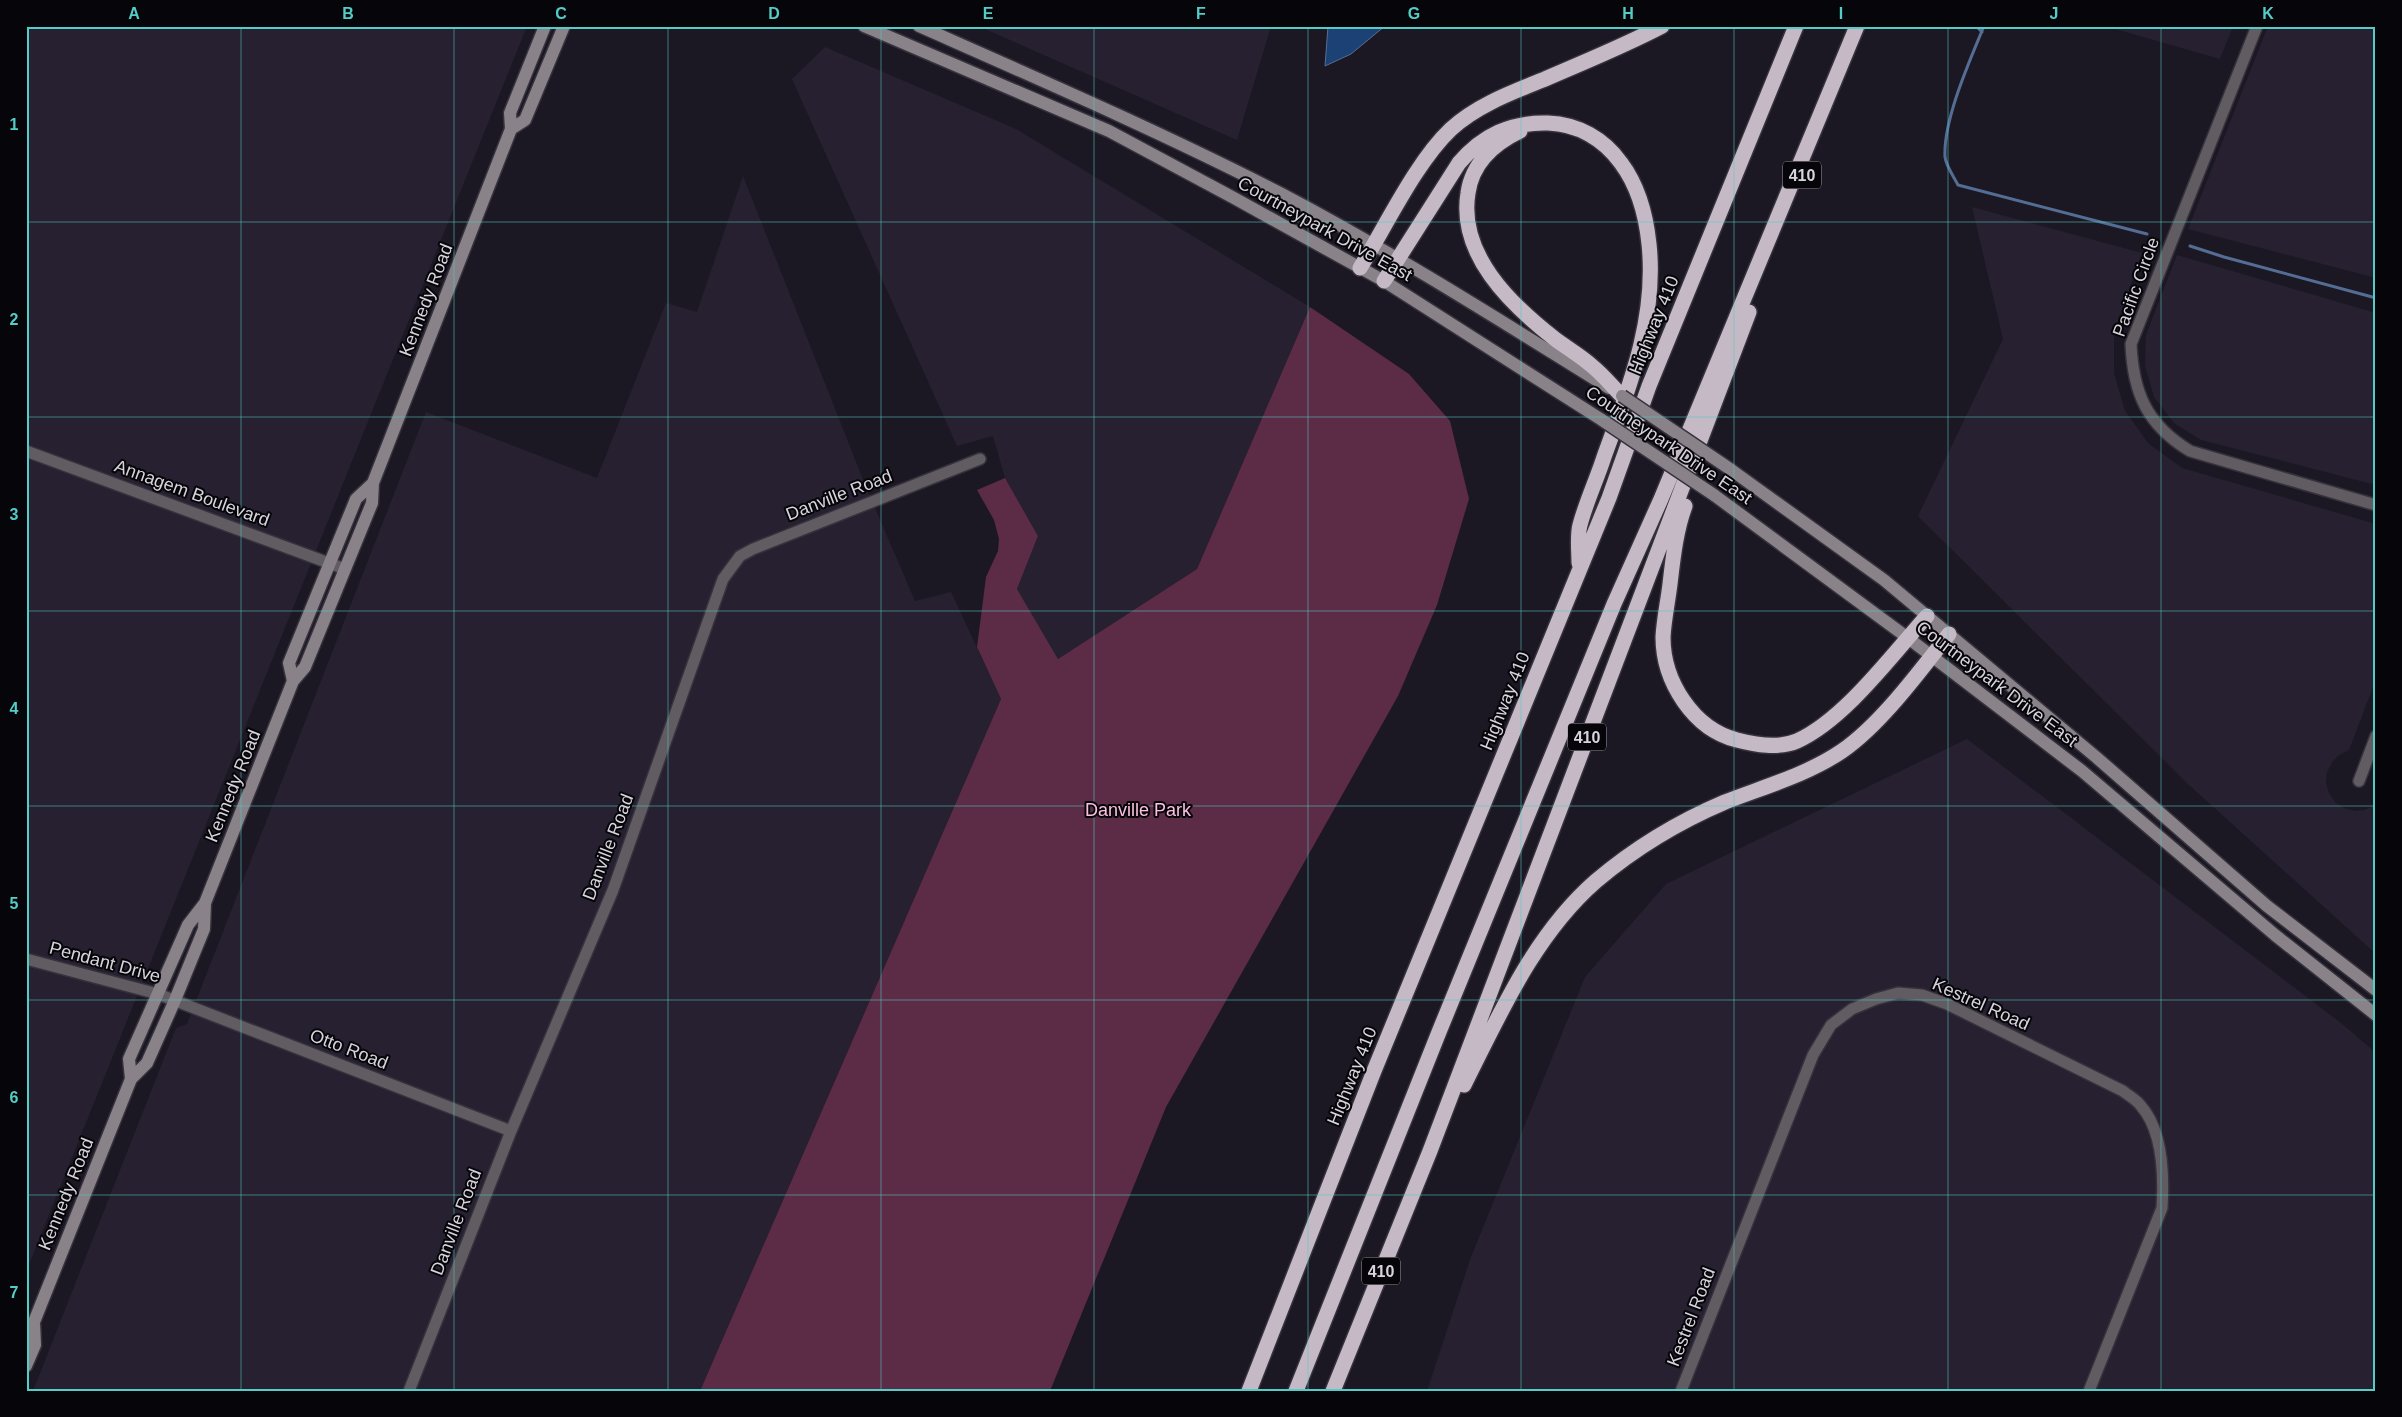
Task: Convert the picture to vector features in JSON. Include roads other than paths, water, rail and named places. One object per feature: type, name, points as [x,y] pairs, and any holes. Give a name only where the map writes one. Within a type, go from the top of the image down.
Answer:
[{"type":"highway","points":[[1360,268],[1422,165],[1452,128],[1476,111],[1502,97],[1597,57],[1662,26]]},
{"type":"highway","name":"Highway 410","points":[[1249,1391],[1374,1071],[1610,498],[1652,378],[1796,26]]},
{"type":"highway","points":[[1296,1391],[1442,1023],[1614,604],[1665,490],[1858,26]]},
{"type":"highway","name":"410","points":[[1333,1391],[1430,1151],[1858,26]]},
{"type":"highway","points":[[1550,123],[1522,130],[1505,138],[1486,154],[1475,171],[1468,188],[1466,206],[1467,225],[1478,255],[1506,294],[1554,339],[1592,366],[1622,396]]},
{"type":"highway","points":[[1384,281],[1458,163],[1470,150],[1489,135],[1508,127],[1522,124],[1550,123],[1566,125],[1584,131],[1601,142],[1629,173],[1642,204],[1648,226],[1651,256],[1646,330],[1636,370],[1580,526],[1578,572]]},
{"type":"highway","points":[[1745,324],[1715,426],[1680,518],[1672,559],[1663,638],[1671,680],[1694,716],[1725,737],[1761,746],[1795,741],[1834,719],[1927,616]]},
{"type":"highway","points":[[1430,1151],[1521,974],[1566,911],[1596,882],[1646,843],[1722,804],[1814,766],[1842,750],[1880,716],[1949,634]]},
{"type":"main road","name":"Kennedy Road","points":[[130,1079],[129,1059],[188,925],[205,903],[293,681],[305,667],[372,503],[373,483],[511,128],[510,113],[545,26]]},
{"type":"main road","name":"Kennedy Road","points":[[511,128],[525,120],[564,26]]},
{"type":"main road","name":"Courtneypark Drive East","points":[[864,26],[1109,131],[1384,281],[1602,420],[1714,495],[1908,638],[2082,770],[2276,936],[2376,1015]]},
{"type":"main road","name":"Courtneypark Drive East","points":[[919,26],[1118,114],[1282,194],[1398,258],[1622,396],[1730,469],[1884,580],[2096,757],[2267,906],[2376,990]]},
{"type":"main road","name":"Kennedy Road","points":[[293,681],[289,663],[356,499],[373,483]]},
{"type":"main road","name":"Kennedy Road","points":[[26,1366],[35,1345],[30,1326],[130,1079],[147,1063],[175,1000],[204,928],[205,903]]},
{"type":"street","name":"Pacific Circle","points":[[2257,26],[2130,344],[2132,370],[2141,401],[2156,423],[2171,440],[2190,451],[2376,505]]},
{"type":"street","name":"Annagem Boulevard","points":[[26,451],[345,569]]},
{"type":"street","name":"Danville Road","points":[[409,1391],[511,1131],[613,890],[723,579],[740,556],[753,549],[980,459]]},
{"type":"street","points":[[2359,781],[2376,736]]},
{"type":"street","name":"Pendant Drive","points":[[26,960],[175,1000]]},
{"type":"street","name":"Kestrel Road","points":[[1680,1391],[1814,1055],[1831,1025],[1852,1009],[1876,999],[1898,993],[1922,995],[1947,1004],[2123,1091],[2142,1106],[2153,1128],[2161,1151],[2164,1179],[2162,1208],[2089,1391]]},
{"type":"street","name":"Otto Road","points":[[175,1000],[511,1131]]},
{"type":"water","points":[[1328,26],[1385,26],[1351,54],[1325,66]]},
{"type":"waterway","points":[[1976,26],[1982,32]]},
{"type":"waterway","points":[[1984,26],[1959,90],[1948,126],[1945,157],[1948,168],[1958,185],[2147,234]]},
{"type":"waterway","points":[[2190,246],[2376,298]]},
{"type":"park label","name":"Danville Park","points":[[1138,810]]}]
